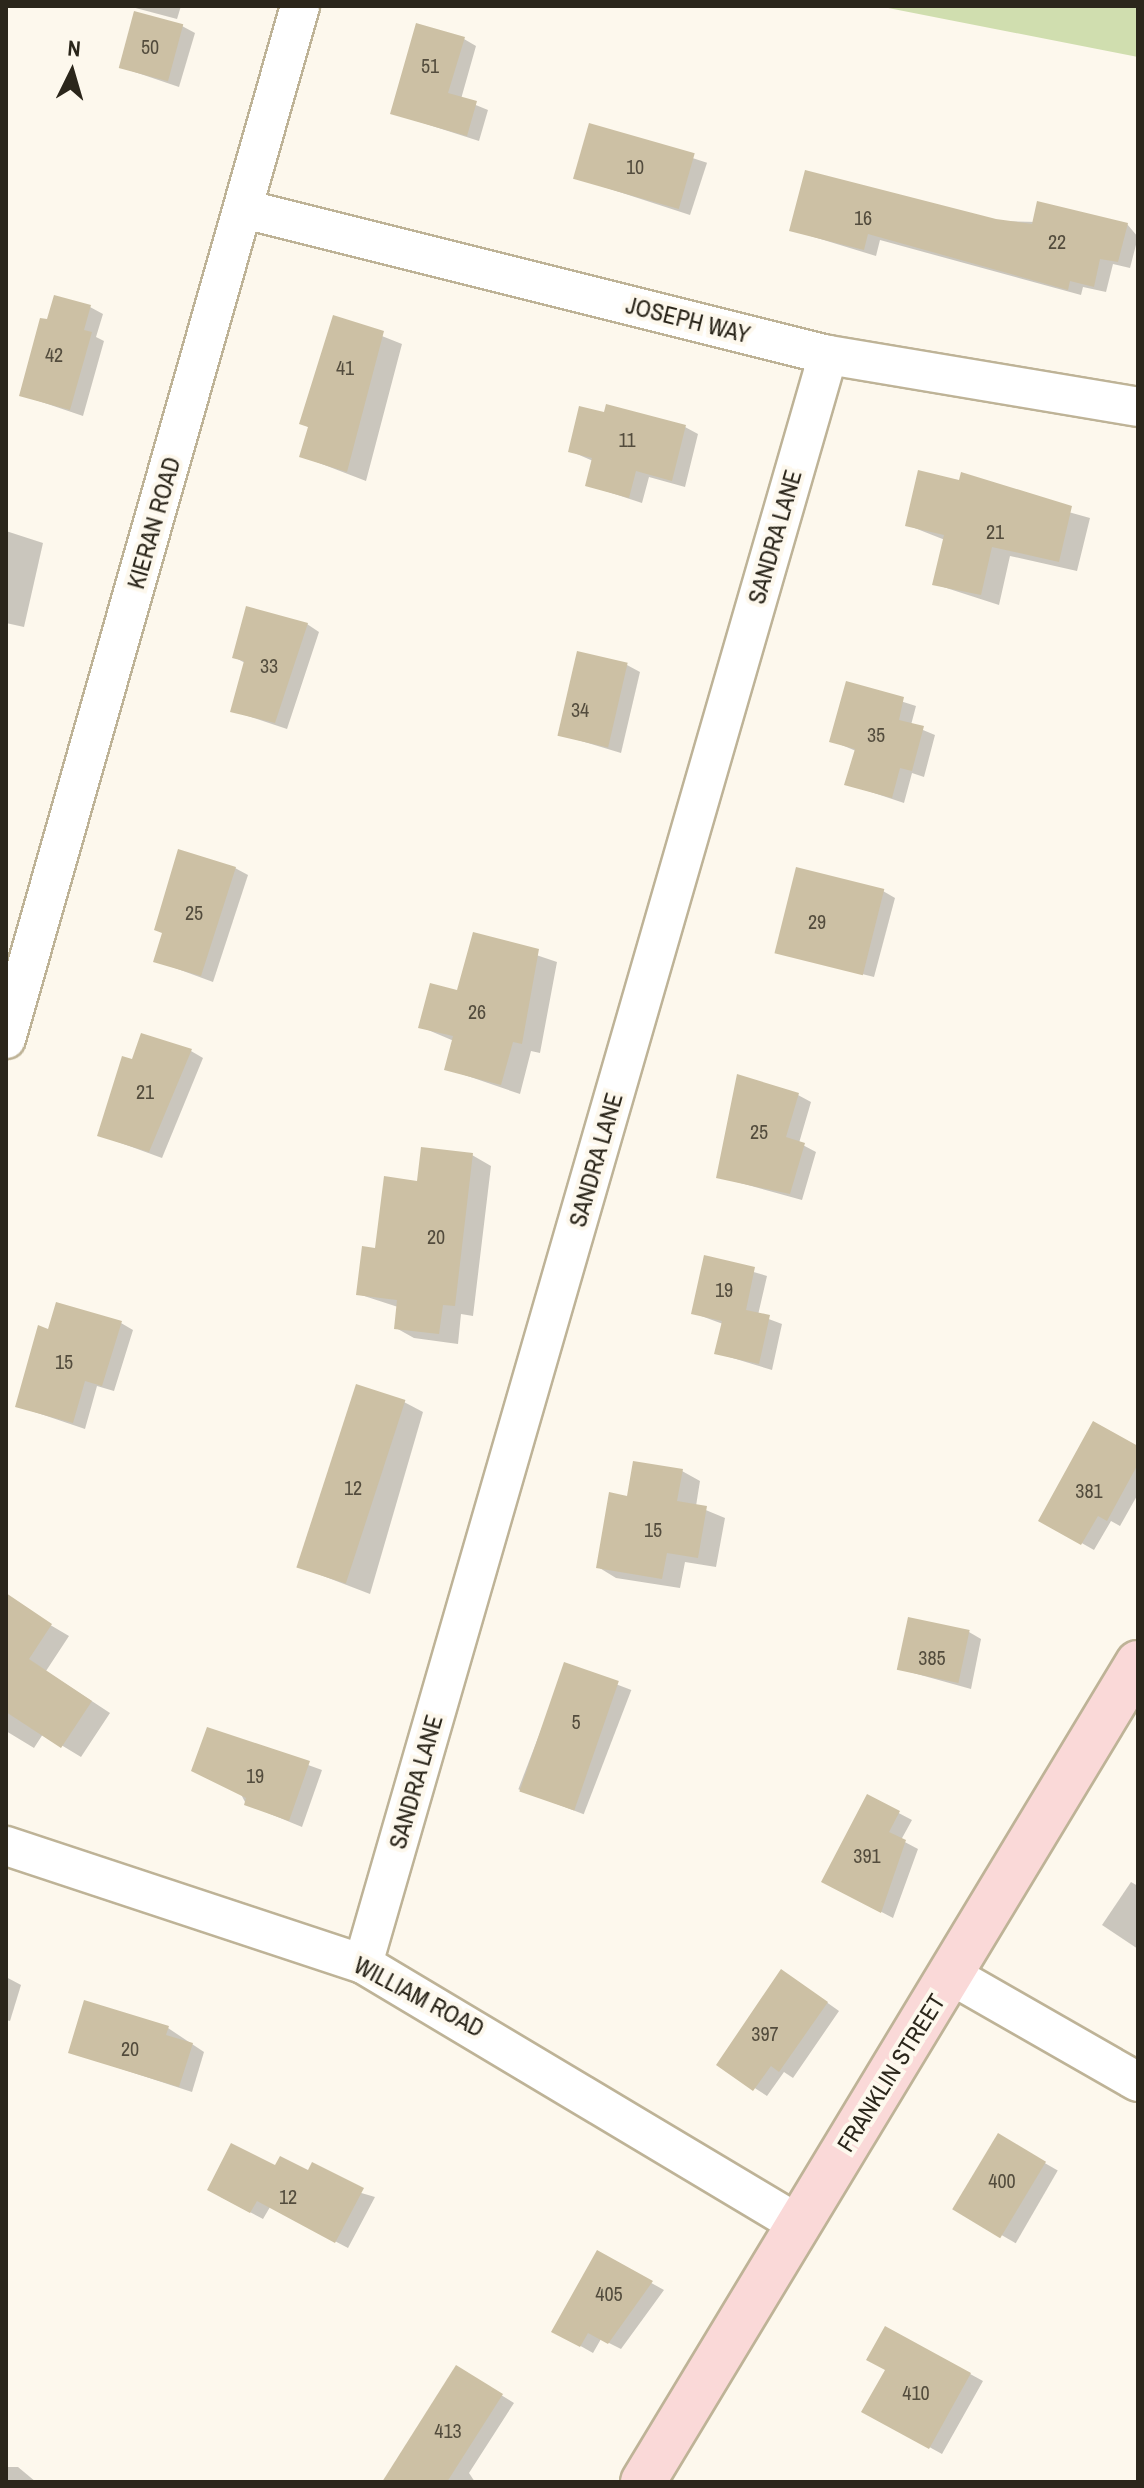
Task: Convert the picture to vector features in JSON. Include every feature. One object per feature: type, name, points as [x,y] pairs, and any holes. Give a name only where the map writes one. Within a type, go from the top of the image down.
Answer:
[{"type":"main road","name":"FRANKLIN STREET","points":[[643,2482],[1138,1663]]},
{"type":"street","name":"KIERAN ROAD","points":[[6,1039],[300,6]]},
{"type":"street","name":"JOSEPH WAY","points":[[244,209],[828,355],[1138,407]]},
{"type":"street","name":"SANDRA LANE","points":[[363,1964],[828,355]]},
{"type":"street","name":"WILLIAM ROAD","points":[[6,1846],[363,1964],[798,2224]]},
{"type":"street","points":[[951,1975],[1138,2082]]},
{"type":"green space","points":[[878,6],[1138,6],[1138,57]]},
{"type":"building","points":[[134,11],[183,24],[168,81],[119,68]]},
{"type":"building","points":[[416,23],[465,37],[448,93],[477,101],[467,136],[390,114]]},
{"type":"building","points":[[589,123],[695,153],[679,209],[573,179]]},
{"type":"building","points":[[805,170],[996,219],[1032,224],[1037,201],[1128,223],[1118,262],[1100,259],[1094,287],[1070,281],[1068,290],[868,234],[864,250],[789,231]]},
{"type":"building","points":[[54,295],[91,305],[84,330],[92,332],[70,410],[19,396],[40,318],[47,319]]},
{"type":"building","points":[[333,315],[384,331],[347,472],[299,457],[308,427],[299,424]]},
{"type":"building","points":[[606,404],[686,425],[672,481],[636,471],[629,498],[585,486],[592,458],[568,452],[579,406],[604,412]]},
{"type":"building","points":[[918,470],[959,480],[961,472],[1072,506],[1059,562],[992,547],[981,595],[932,585],[944,535],[905,526]]},
{"type":"building","points":[[246,606],[308,623],[275,723],[230,712],[244,661],[232,658]]},
{"type":"building","points":[[577,651],[628,663],[608,747],[557,736]]},
{"type":"building","points":[[846,681],[904,697],[899,720],[924,726],[912,771],[900,768],[892,798],[844,785],[855,749],[829,742]]},
{"type":"building","points":[[178,849],[236,867],[201,976],[153,962],[162,933],[154,930]]},
{"type":"building","points":[[796,867],[884,889],[863,975],[774,953]]},
{"type":"building","points":[[473,932],[539,949],[522,1044],[513,1042],[501,1085],[444,1070],[453,1036],[418,1028],[430,983],[457,990]]},
{"type":"building","points":[[141,1033],[192,1049],[149,1152],[97,1136],[122,1056],[132,1059]]},
{"type":"building","points":[[737,1074],[799,1093],[786,1137],[805,1143],[790,1194],[716,1178]]},
{"type":"building","points":[[421,1147],[473,1153],[455,1306],[443,1305],[439,1334],[394,1329],[397,1300],[356,1295],[362,1246],[375,1248],[384,1176],[417,1181]]},
{"type":"building","points":[[704,1255],[755,1267],[746,1310],[770,1315],[759,1364],[714,1354],[722,1321],[691,1314]]},
{"type":"building","points":[[56,1302],[122,1321],[102,1386],[85,1381],[73,1423],[15,1407],[38,1325],[48,1329]]},
{"type":"building","points":[[356,1384],[405,1400],[346,1584],[296,1568]]},
{"type":"building","points":[[1093,1421],[1138,1446],[1138,1464],[1107,1521],[1098,1516],[1081,1545],[1038,1521]]},
{"type":"building","points":[[633,1461],[683,1469],[677,1501],[707,1506],[698,1558],[667,1553],[662,1579],[596,1568],[609,1492],[627,1496]]},
{"type":"building","points":[[6,1593],[52,1624],[29,1659],[92,1701],[61,1748],[6,1712]]},
{"type":"building","points":[[908,1617],[970,1630],[958,1683],[897,1670]]},
{"type":"building","points":[[564,1662],[619,1681],[574,1810],[519,1792]]},
{"type":"building","points":[[207,1727],[310,1761],[289,1821],[244,1805],[246,1798],[191,1771]]},
{"type":"building","points":[[867,1794],[900,1811],[889,1832],[906,1840],[881,1913],[821,1882]]},
{"type":"building","points":[[781,1969],[828,2002],[779,2072],[771,2066],[753,2091],[716,2065]]},
{"type":"building","points":[[84,2000],[169,2026],[166,2035],[193,2043],[179,2087],[68,2053]]},
{"type":"building","points":[[998,2133],[1046,2162],[1000,2238],[952,2209]]},
{"type":"building","points":[[231,2143],[275,2165],[280,2156],[308,2170],[312,2162],[364,2188],[335,2243],[257,2201],[250,2213],[207,2190]]},
{"type":"building","points":[[597,2250],[653,2281],[608,2344],[588,2333],[580,2347],[551,2332]]},
{"type":"building","points":[[885,2326],[971,2373],[929,2449],[861,2412],[885,2370],[866,2360]]},
{"type":"building","points":[[456,2365],[503,2394],[447,2482],[382,2482]]}]
